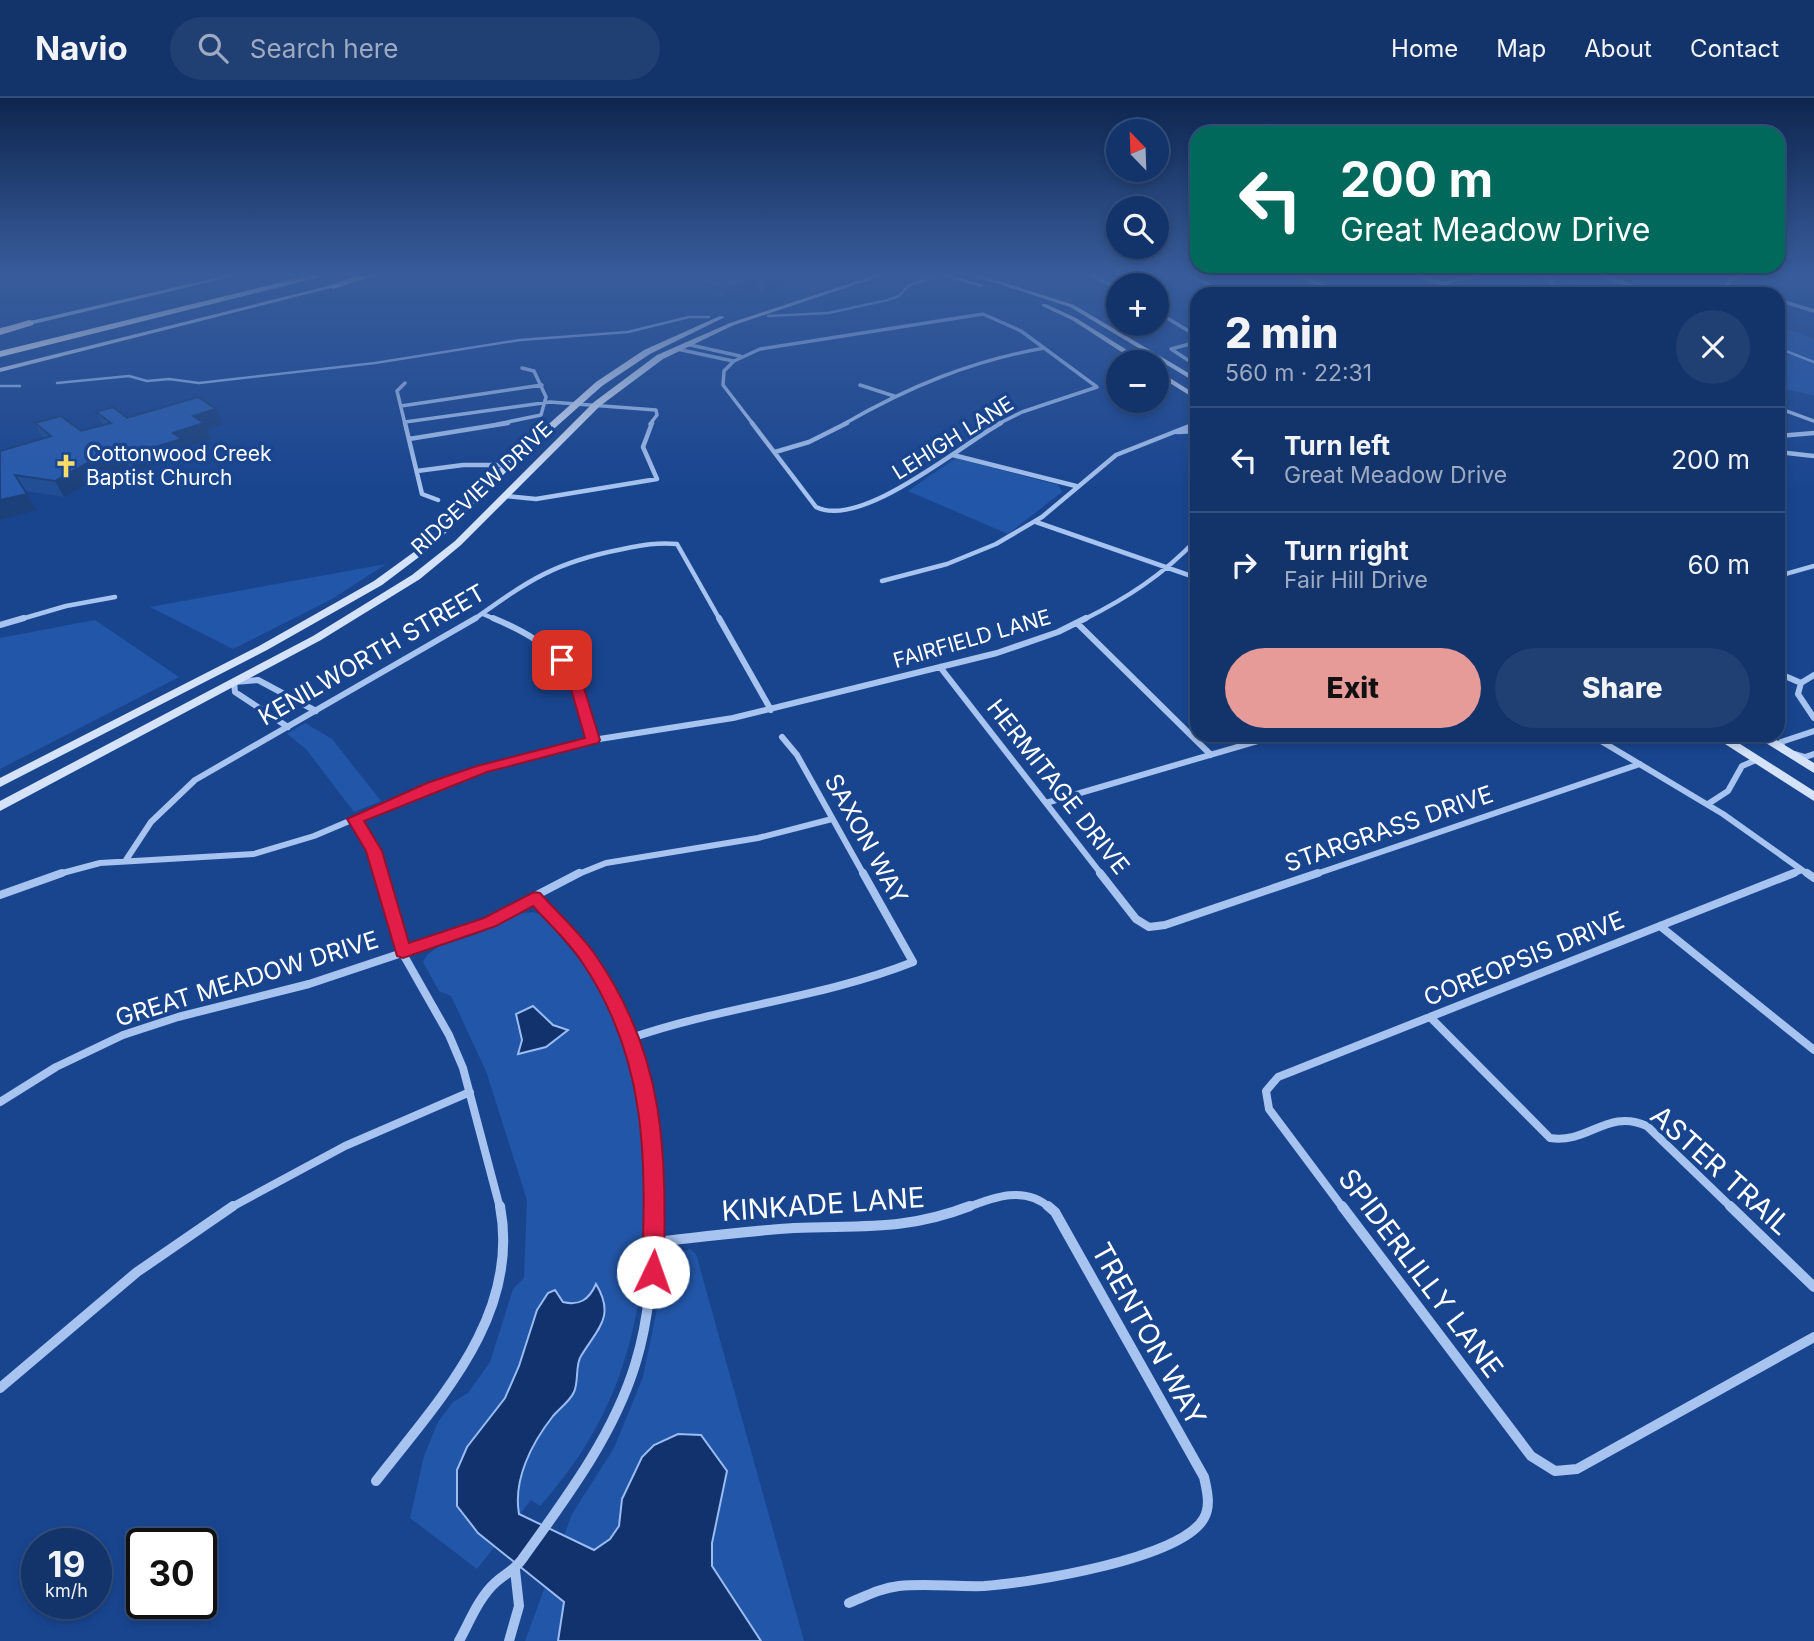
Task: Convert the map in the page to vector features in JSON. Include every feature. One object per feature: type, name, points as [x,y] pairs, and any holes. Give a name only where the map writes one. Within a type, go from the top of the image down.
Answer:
[{"type":"highway","points":[[0,354],[33,346]]},
{"type":"main road","points":[[0,370],[95,346]]},
{"type":"main road","name":"RIDGEVIEW DRIVE","points":[[0,783],[321,617],[406,564],[576,403],[624,366],[659,346]]},
{"type":"main road","points":[[672,346],[677,349]]},
{"type":"main road","name":"RIDGEVIEW DRIVE","points":[[0,807],[328,632],[416,577],[458,543],[597,404],[624,382],[682,346]]},
{"type":"main road","points":[[1139,346],[1190,377]]},
{"type":"main road","points":[[1169,380],[1190,393]]},
{"type":"main road","points":[[217,672],[234,682]]},
{"type":"main road","points":[[1728,742],[1814,797]]},
{"type":"main road","points":[[1770,742],[1814,769]]},
{"type":"main road","points":[[1756,760],[1783,750]]},
{"type":"street","points":[[693,346],[737,359]]},
{"type":"street","points":[[775,346],[737,359],[723,373],[723,385],[775,452],[827,437],[894,396],[954,371],[1045,348]]},
{"type":"street","points":[[1182,346],[1171,349],[1190,361]]},
{"type":"street","name":"LEHIGH LANE","points":[[775,452],[817,507],[824,511],[836,511],[894,493],[918,481],[997,424],[1024,411],[1097,387],[1045,348]]},
{"type":"street","points":[[677,349],[737,359]]},
{"type":"street","points":[[409,439],[531,419],[541,415],[546,397],[542,385],[534,371],[522,368]]},
{"type":"street","points":[[405,383],[397,391],[422,494],[438,500]]},
{"type":"street","points":[[401,406],[542,385]]},
{"type":"street","points":[[860,385],[894,396]]},
{"type":"street","points":[[405,422],[544,402],[656,410],[657,415],[641,442],[642,454],[657,479],[536,499],[506,496]]},
{"type":"street","points":[[1785,411],[1814,421]]},
{"type":"street","points":[[882,581],[975,554],[1035,522],[1116,455],[1190,426]]},
{"type":"street","points":[[1173,432],[1190,431]]},
{"type":"street","points":[[1785,435],[1814,433]]},
{"type":"street","points":[[1785,453],[1814,456]]},
{"type":"street","points":[[953,455],[1076,486]]},
{"type":"street","points":[[417,471],[463,465],[508,466]]},
{"type":"street","points":[[1035,522],[1190,575]]},
{"type":"street","name":"KENILWORTH STREET","points":[[126,860],[151,822],[177,794],[484,614],[528,581],[564,563],[590,555],[671,542],[679,546],[771,710]]},
{"type":"street","name":"FAIRFIELD LANE","points":[[0,895],[73,869],[126,860],[214,859],[254,854],[295,843],[432,786],[482,769],[593,740],[708,724],[771,710],[1015,648],[1077,624],[1129,597],[1171,567],[1190,547]]},
{"type":"street","points":[[1785,574],[1814,566]]},
{"type":"street","points":[[0,625],[65,606],[115,597]]},
{"type":"street","points":[[484,614],[530,634],[562,660],[575,682],[593,740]]},
{"type":"street","points":[[1077,624],[1190,734]]},
{"type":"street","name":"HERMITAGE DRIVE","points":[[940,667],[1136,919],[1149,926]]},
{"type":"street","points":[[1785,677],[1801,683],[1814,676]]},
{"type":"street","points":[[288,727],[235,692],[234,682],[258,680],[316,711]]},
{"type":"street","points":[[1801,683],[1800,701],[1814,718]]},
{"type":"street","points":[[1785,741],[1814,731]]},
{"type":"street","name":"SAXON WAY","points":[[631,1038],[685,1020],[833,990],[883,975],[913,962],[797,755],[782,737]]},
{"type":"street","points":[[1198,742],[1211,755]]},
{"type":"street","points":[[1046,803],[1255,742]]},
{"type":"street","points":[[1603,742],[1708,804],[1814,878]]},
{"type":"street","points":[[1781,742],[1783,750],[1805,757],[1814,754]]},
{"type":"street","points":[[1708,804],[1728,791],[1742,766],[1756,760]]},
{"type":"street","name":"STARGRASS DRIVE","points":[[1149,926],[1165,925],[1640,764]]},
{"type":"street","points":[[355,819],[374,851],[410,971],[454,1045],[470,1092],[505,1220],[501,1278],[479,1339],[460,1371],[376,1481]]},
{"type":"street","name":"GREAT MEADOW DRIVE","points":[[0,1101],[56,1067],[123,1035],[178,1017],[309,984],[490,922],[581,872],[606,863],[758,838],[832,819]]},
{"type":"street","name":"COREOPSIS DRIVE","points":[[1265,1091],[1278,1077],[1802,870]]},
{"type":"street","points":[[459,1641],[482,1598],[496,1582],[515,1570],[579,1480],[620,1408],[636,1363],[653,1272],[657,1210],[652,1129],[641,1068],[622,1014],[587,956],[534,897]]},
{"type":"street","points":[[1660,926],[1814,1050]]},
{"type":"street","name":"ASTER TRAIL","points":[[1430,1017],[1550,1138],[1576,1138],[1617,1119],[1627,1118],[1647,1126],[1814,1287]]},
{"type":"street","name":"SPIDERLILLY LANE","points":[[1265,1091],[1269,1109],[1531,1456],[1555,1471],[1577,1469],[1814,1338]]},
{"type":"street","points":[[0,1388],[104,1298],[226,1210],[334,1150],[470,1092]]},
{"type":"street","name":"KINKADE LANE","points":[[654,1242],[803,1228],[903,1226],[950,1216],[1013,1192],[1032,1194]]},
{"type":"street","name":"TRENTON WAY","points":[[849,1603],[884,1588],[993,1586],[1090,1570],[1135,1556],[1194,1531],[1203,1521],[1208,1507],[1204,1477],[1062,1224],[1048,1203],[1032,1194]]},
{"type":"street","points":[[509,1641],[519,1614],[521,1591],[515,1570]]},
{"type":"shaded area","points":[[1785,346],[1814,346],[1814,396],[1785,389]]},
{"type":"shaded area","points":[[956,458],[1058,485],[1062,492],[1008,534],[908,491]]},
{"type":"shaded area","points":[[386,564],[332,599],[233,649],[150,607]]},
{"type":"shaded area","points":[[95,620],[179,677],[0,769],[0,638]]},
{"type":"shaded area","points":[[305,723],[332,739],[381,801],[354,812],[306,749],[287,734]]},
{"type":"shaded area","points":[[522,913],[542,915],[594,981],[607,1006],[624,1052],[636,1103],[644,1156],[646,1210],[643,1265],[635,1318],[622,1368],[596,1427],[574,1462],[540,1506],[531,1500],[477,1569],[410,1518],[424,1456],[438,1422],[453,1402],[468,1393],[490,1362],[513,1289],[524,1278],[527,1200],[486,1071],[451,996],[439,991],[423,962],[428,954],[438,947],[480,933]]},
{"type":"shaded area","points":[[533,1006],[553,1025],[568,1030],[546,1047],[518,1054],[522,1040],[516,1014]]},
{"type":"shaded area","points":[[690,1249],[696,1254],[804,1641],[525,1641],[572,1514],[614,1448],[643,1377],[666,1265],[676,1254]]},
{"type":"shaded area","points":[[596,1284],[604,1305],[602,1322],[579,1360],[572,1395],[553,1416],[531,1450],[521,1475],[519,1514],[594,1550],[610,1539],[619,1526],[622,1499],[642,1457],[654,1445],[678,1434],[701,1435],[727,1471],[712,1543],[712,1566],[761,1641],[558,1641],[564,1602],[478,1533],[457,1506],[457,1470],[467,1447],[505,1398],[519,1366],[537,1310],[548,1293],[555,1290],[563,1302],[574,1303],[587,1298]]},
{"type":"building","points":[[198,397],[216,409],[193,416],[204,423],[173,433],[182,439],[128,455],[121,450],[100,456],[55,481],[15,475],[27,494],[0,500],[0,451],[51,436],[35,423],[61,416],[81,431],[111,423],[96,412],[113,407],[127,418]]},
{"type":"waterway","points":[[57,383],[129,376],[147,381],[169,379],[199,383],[375,363],[482,346]]},
{"type":"waterway","points":[[1785,351],[1814,362]]},
{"type":"waterway","points":[[0,386],[20,386]]},
{"type":"place","name":"Cottonwood Creek Baptist Church","points":[[66,466]]},
{"type":"route","points":[[562,660],[570,670],[583,702],[593,740],[482,769],[432,786],[355,819],[374,851],[403,951],[490,922],[534,897],[587,956],[622,1014],[641,1068],[648,1101],[656,1167],[657,1210],[653,1272]]}]
